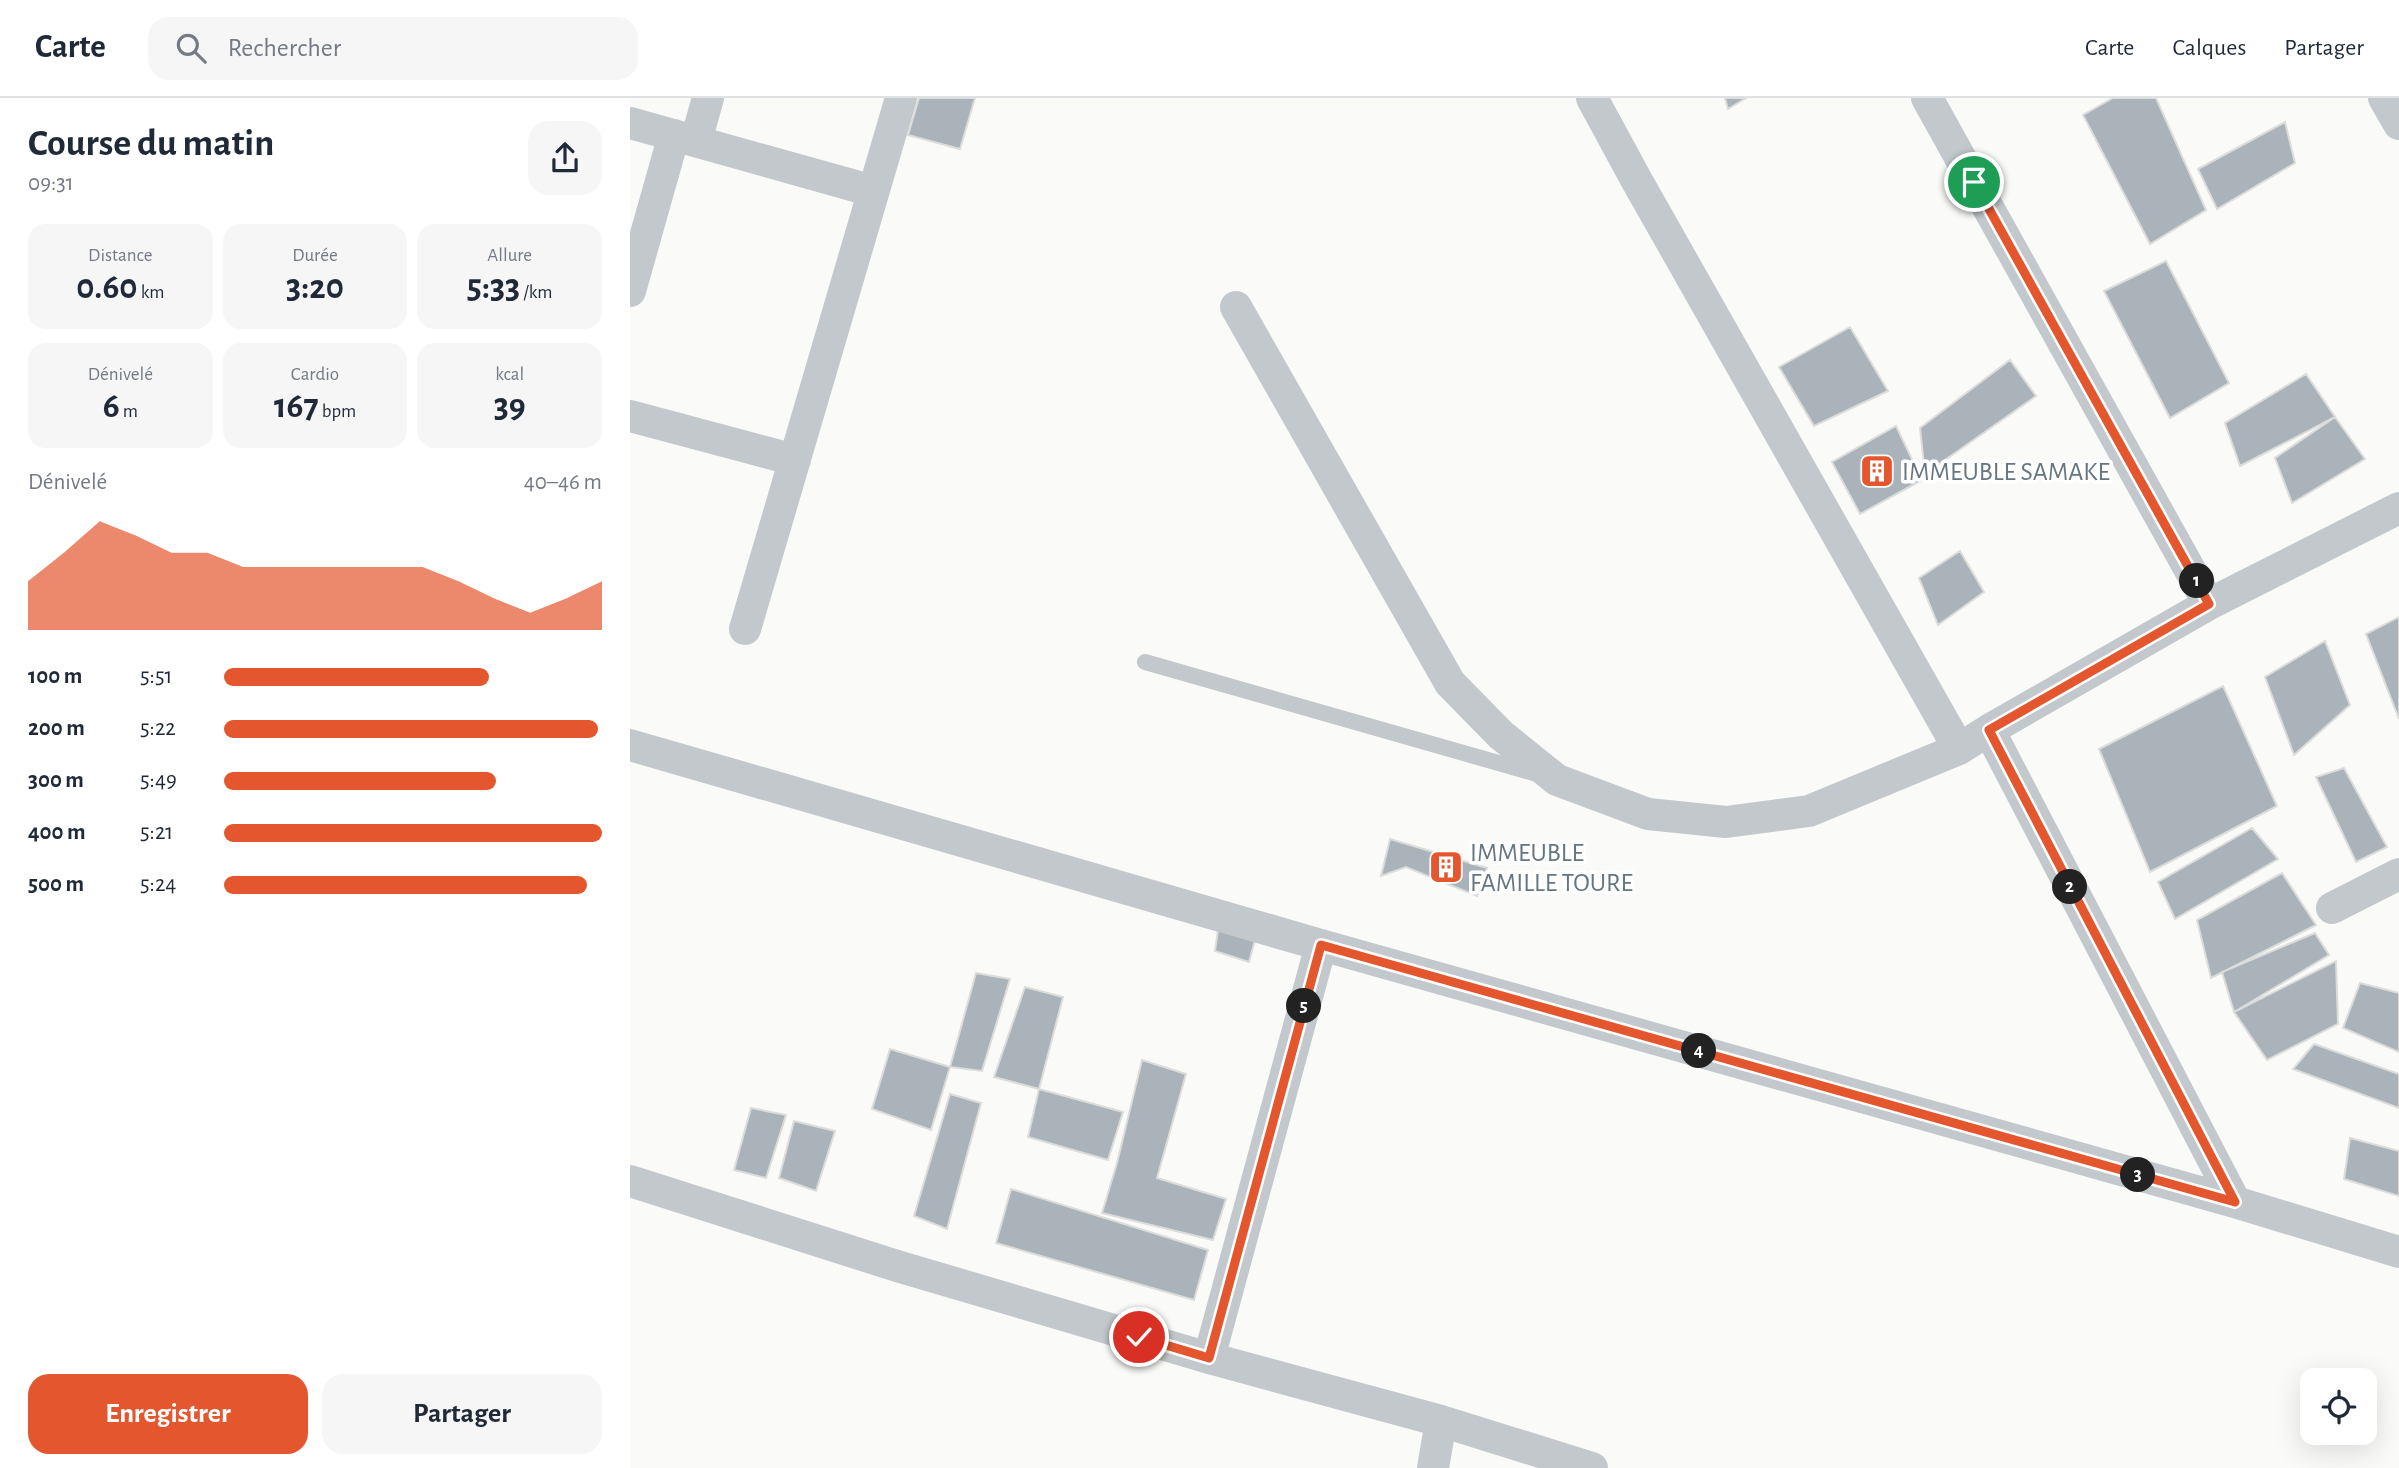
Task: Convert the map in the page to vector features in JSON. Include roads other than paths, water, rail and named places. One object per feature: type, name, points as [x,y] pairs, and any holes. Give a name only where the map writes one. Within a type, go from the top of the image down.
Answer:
[{"type":"street","points":[[630,291],[685,138],[708,98]]},
{"type":"street","points":[[745,629],[901,98]]},
{"type":"street","points":[[1592,98],[1959,749]]},
{"type":"street","points":[[1927,98],[2209,604]]},
{"type":"street","points":[[2384,98],[2399,124]]},
{"type":"street","points":[[630,123],[873,191]]},
{"type":"street","points":[[1236,307],[1450,683],[1501,735],[1557,780],[1648,814],[1726,822],[1809,811],[1959,749],[2209,604],[2399,509]]},
{"type":"street","points":[[630,416],[795,460]]},
{"type":"street","points":[[1989,730],[2235,1202]]},
{"type":"street","points":[[630,745],[1321,945],[2235,1202],[2399,1252]]},
{"type":"street","points":[[2332,908],[2399,874]]},
{"type":"street","points":[[1209,1358],[1321,945]]},
{"type":"street","points":[[630,1181],[897,1266],[1209,1358],[1441,1421],[1592,1468]]},
{"type":"street","points":[[1433,1468],[1441,1421]]},
{"type":"lane","points":[[1144,662],[1557,780]]},
{"type":"place","name":"IMMEUBLE SAMAKE","points":[[1877,471]]},
{"type":"place","name":"IMMEUBLE FAMILLE TOURE","points":[[1446,867]]}]
